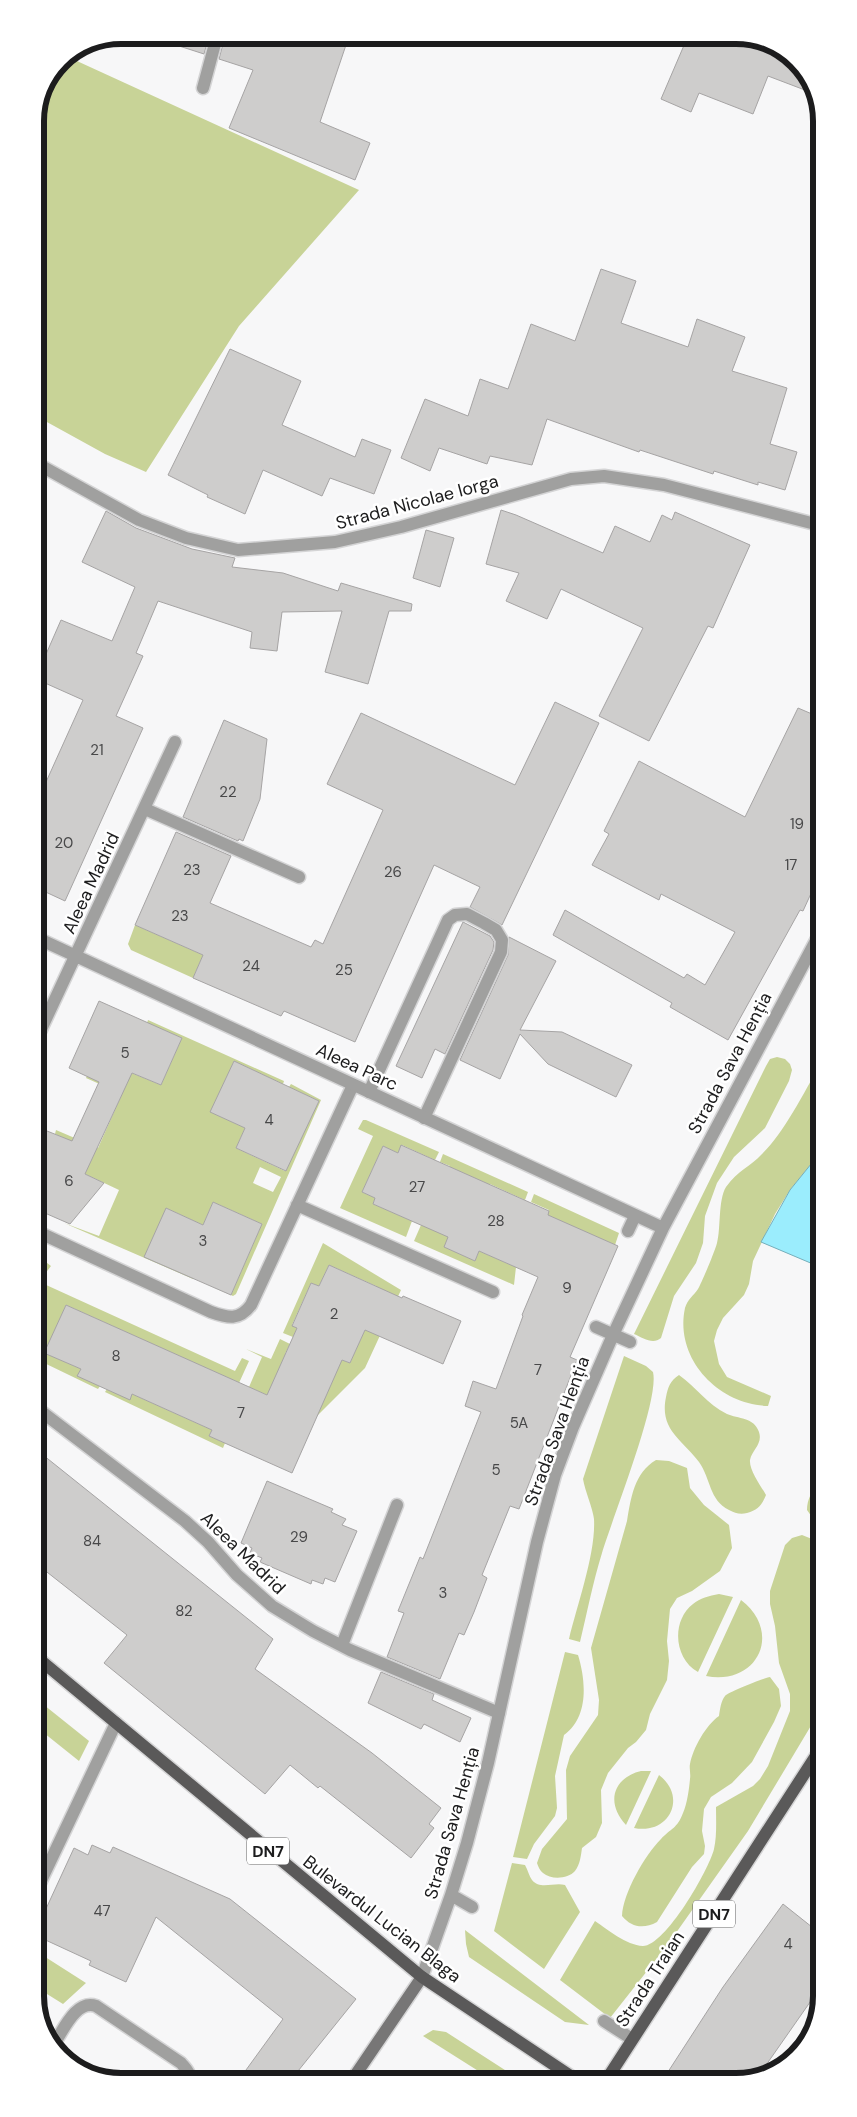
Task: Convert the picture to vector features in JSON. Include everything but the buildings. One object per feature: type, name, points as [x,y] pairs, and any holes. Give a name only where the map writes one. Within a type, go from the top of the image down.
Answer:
[{"type":"main road","name":"Bulevardul Lucian Blaga","points":[[44,1663],[422,1977],[566,2073]]},
{"type":"main road","name":"Strada Traian","points":[[611,2073],[813,1760]]},
{"type":"main road","points":[[357,2073],[422,1977]]},
{"type":"street","points":[[203,88],[215,44]]},
{"type":"street","name":"Strada Nicolae Iorga","points":[[44,467],[139,520],[186,538],[238,550],[335,542],[402,527],[571,479],[604,476],[664,486],[813,524]]},
{"type":"street","name":"Aleea Madrid","points":[[44,1024],[175,742]]},
{"type":"street","points":[[145,809],[299,877]]},
{"type":"street","points":[[369,1092],[448,920],[455,915],[467,914],[496,930],[502,940],[501,952],[424,1118]]},
{"type":"street","name":"Aleea Parc","points":[[44,941],[663,1228]]},
{"type":"street","name":"Strada Sava Henția","points":[[422,1977],[467,1843],[499,1713],[537,1542],[555,1475],[573,1427],[663,1228],[813,946]]},
{"type":"street","points":[[44,1235],[211,1312],[227,1318],[238,1317],[251,1305],[353,1085]]},
{"type":"street","points":[[297,1205],[493,1292]]},
{"type":"street","points":[[628,1231],[636,1216]]},
{"type":"street","points":[[596,1327],[630,1342]]},
{"type":"street","name":"Aleea Madrid","points":[[44,1414],[185,1521],[208,1542],[236,1575],[272,1606],[342,1645],[499,1713]]},
{"type":"street","points":[[342,1645],[397,1505]]},
{"type":"street","points":[[44,1874],[116,1723]]},
{"type":"street","points":[[451,1895],[472,1907]]},
{"type":"street","points":[[57,2039],[77,2011],[83,2005],[89,2004],[96,2006],[181,2063],[189,2073]]},
{"type":"street","points":[[604,2021],[632,2039]]},
{"type":"green space","points":[[74,60],[359,190],[239,326],[146,472],[105,454],[44,420],[44,116],[46,101],[57,78],[66,66]]},
{"type":"green space","points":[[135,925],[203,955],[193,978],[131,950],[128,944]]},
{"type":"green space","points":[[148,1020],[284,1081],[283,1084],[234,1061],[211,1112],[245,1128],[236,1148],[285,1171],[319,1101],[289,1087],[291,1084],[321,1100],[236,1294],[233,1296],[195,1280],[231,1295],[262,1224],[213,1202],[203,1225],[166,1208],[195,1279],[64,1223],[99,1236],[119,1190],[83,1173],[93,1151],[55,1134],[56,1130],[98,1148],[122,1094],[86,1078],[87,1076],[124,1070],[161,1085],[182,1038],[147,1023]],"holes":[[[260,1167],[281,1177],[273,1192],[253,1183]]]},
{"type":"green space","points":[[777,1057],[785,1059],[790,1064],[792,1070],[789,1081],[765,1128],[734,1157],[717,1183],[705,1216],[703,1243],[696,1263],[674,1296],[661,1338],[655,1341],[644,1339],[634,1334],[766,1066],[770,1059]]},
{"type":"green space","points":[[813,1077],[813,1162],[790,1190],[775,1214],[753,1261],[749,1284],[744,1295],[723,1318],[714,1341],[719,1364],[727,1377],[771,1396],[768,1406],[750,1404],[717,1388],[704,1376],[686,1345],[683,1327],[685,1308],[687,1302],[698,1289],[716,1247],[723,1193],[726,1187],[735,1176],[762,1154],[778,1135]]},
{"type":"green space","points":[[363,1120],[439,1152],[435,1160],[402,1145],[398,1153],[383,1146],[362,1192],[375,1198],[373,1204],[412,1221],[406,1237],[340,1208],[373,1136],[358,1129]]},
{"type":"green space","points":[[443,1154],[528,1192],[525,1200],[490,1184],[487,1188],[449,1171],[450,1166],[440,1162]]},
{"type":"green space","points":[[534,1194],[619,1233],[615,1245],[547,1215],[549,1210],[531,1202]]},
{"type":"green space","points":[[421,1225],[451,1231],[445,1247],[475,1261],[479,1251],[516,1267],[514,1285],[414,1241]]},
{"type":"green space","points":[[323,1243],[401,1290],[365,1368],[316,1417],[249,1387],[262,1357],[246,1349],[271,1359],[280,1339],[290,1344],[285,1354],[342,1360],[350,1363],[377,1303],[376,1286],[329,1265],[319,1286],[311,1283],[292,1325],[297,1328],[293,1337],[283,1333]]},
{"type":"green space","points":[[44,1261],[51,1266],[44,1275]]},
{"type":"green space","points":[[44,1284],[235,1371],[242,1358],[249,1361],[239,1383],[66,1305],[45,1353],[81,1369],[78,1376],[100,1386],[98,1389],[44,1363]]},
{"type":"green space","points":[[624,1356],[646,1366],[653,1372],[653,1386],[643,1433],[607,1537],[580,1642],[569,1639],[589,1563],[594,1533],[594,1519],[583,1479]]},
{"type":"green space","points":[[679,1375],[720,1410],[750,1421],[757,1427],[760,1440],[751,1456],[750,1464],[766,1495],[757,1509],[740,1514],[722,1506],[714,1495],[699,1462],[669,1426],[666,1418],[666,1397],[670,1384]]},
{"type":"green space","points":[[107,1389],[130,1399],[132,1394],[212,1430],[209,1436],[225,1443],[223,1448],[105,1392]]},
{"type":"green space","points":[[656,1460],[669,1461],[687,1468],[690,1488],[704,1505],[729,1525],[732,1548],[720,1571],[692,1591],[677,1598],[670,1609],[667,1641],[669,1661],[667,1680],[650,1714],[646,1730],[628,1748],[608,1773],[601,1790],[602,1823],[596,1837],[582,1848],[577,1869],[568,1876],[550,1877],[542,1872],[537,1863],[542,1849],[567,1819],[566,1770],[570,1756],[598,1715],[599,1700],[591,1648],[635,1487],[643,1472]]},
{"type":"green space","points":[[813,1492],[813,1519],[807,1510]]},
{"type":"green space","points":[[802,1535],[813,1540],[813,1722],[748,1831],[666,1947],[610,2018],[560,1980],[595,1921],[630,1943],[637,1945],[643,1946],[652,1943],[663,1934],[685,1905],[710,1859],[716,1839],[716,1807],[753,1786],[768,1766],[790,1711],[790,1694],[779,1663],[775,1626],[770,1604],[770,1591],[785,1545],[792,1538]]},
{"type":"green space","points":[[719,1594],[733,1597],[698,1672],[690,1666],[680,1649],[678,1640],[681,1620],[693,1604]]},
{"type":"green space","points":[[741,1600],[754,1613],[761,1627],[762,1641],[759,1654],[751,1665],[739,1673],[724,1677],[706,1676]]},
{"type":"green space","points":[[565,1652],[578,1655],[584,1687],[582,1709],[578,1719],[564,1735],[555,1776],[557,1808],[555,1816],[534,1844],[527,1859],[513,1857]]},
{"type":"green space","points":[[770,1677],[779,1689],[781,1706],[752,1762],[732,1783],[711,1797],[704,1809],[702,1831],[705,1846],[704,1854],[692,1867],[657,1922],[647,1926],[638,1926],[630,1923],[622,1916],[626,1897],[648,1855],[681,1818],[686,1805],[690,1764],[701,1737],[709,1725],[719,1716],[725,1696],[739,1688]]},
{"type":"green space","points":[[44,1705],[89,1741],[79,1761],[44,1733]]},
{"type":"green space","points":[[651,1771],[626,1825],[616,1809],[615,1793],[624,1779],[631,1774]]},
{"type":"green space","points":[[659,1775],[668,1784],[672,1794],[673,1803],[670,1812],[665,1820],[657,1826],[646,1829],[634,1828]]},
{"type":"green space","points":[[512,1863],[525,1865],[532,1880],[539,1885],[565,1885],[580,1912],[544,1969],[494,1931]]},
{"type":"green space","points":[[465,1930],[589,2025],[565,2022],[469,1957]]},
{"type":"green space","points":[[44,1956],[86,1983],[63,2004],[44,1992]]},
{"type":"green space","points":[[433,2030],[446,2032],[510,2073],[482,2073],[423,2036]]},
{"type":"water","points":[[813,1162],[813,1264],[761,1242],[790,1190]]}]
